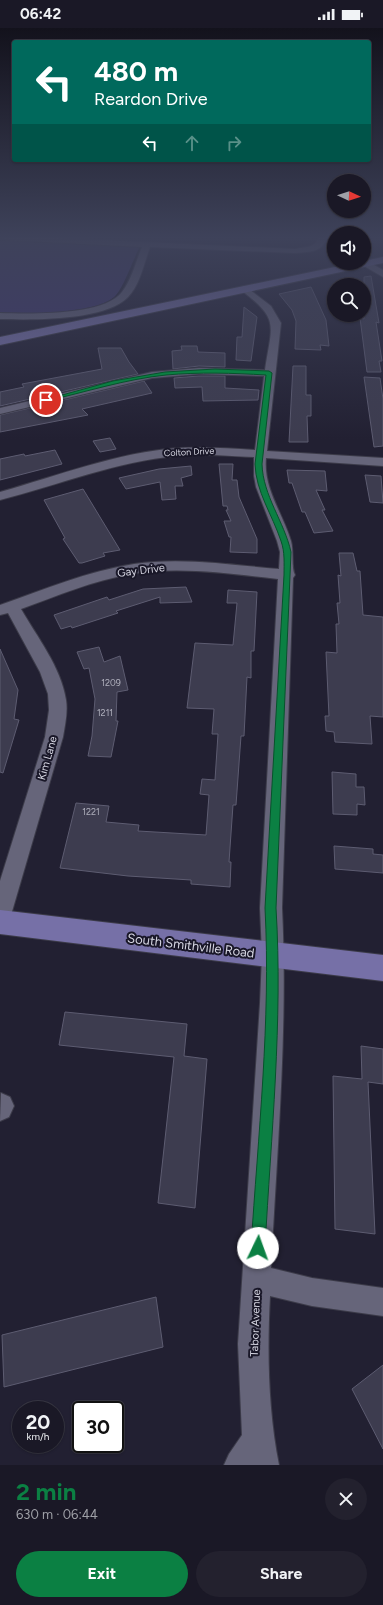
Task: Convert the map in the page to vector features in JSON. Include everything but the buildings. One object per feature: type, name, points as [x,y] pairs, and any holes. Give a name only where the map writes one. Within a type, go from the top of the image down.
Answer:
[{"type":"main road","points":[[0,341],[170,305]]},
{"type":"main road","name":"South Smithville Road","points":[[0,922],[383,968]]},
{"type":"street","points":[[0,316],[61,314],[91,310],[104,305]]},
{"type":"street","name":"Tabor Avenue","points":[[260,1452],[253,1344],[272,1003],[273,955],[271,908],[288,575],[288,552],[285,541],[262,490],[259,476],[269,373],[276,323],[275,317],[266,305]]},
{"type":"street","points":[[0,411],[113,383],[158,374],[215,370],[269,373]]},
{"type":"street","name":"Colton Drive","points":[[0,496],[127,460],[160,454],[212,451],[383,462]]},
{"type":"street","name":"Gay Drive","points":[[6,608],[89,580],[133,569],[170,567],[288,575]]},
{"type":"street","name":"Kim Lane","points":[[0,915],[54,737],[58,712],[56,694],[51,678],[6,608]]},
{"type":"street","points":[[256,1279],[312,1292],[383,1302]]},
{"type":"street","points":[[240,1465],[260,1452]]},
{"type":"shaded area","points":[[0,305],[97,305],[61,312],[0,314]]},
{"type":"route","points":[[46,400],[113,383],[165,373],[215,370],[269,373],[259,476],[262,490],[285,541],[288,552],[288,575],[271,908],[273,955],[272,1003],[258,1248]]}]
